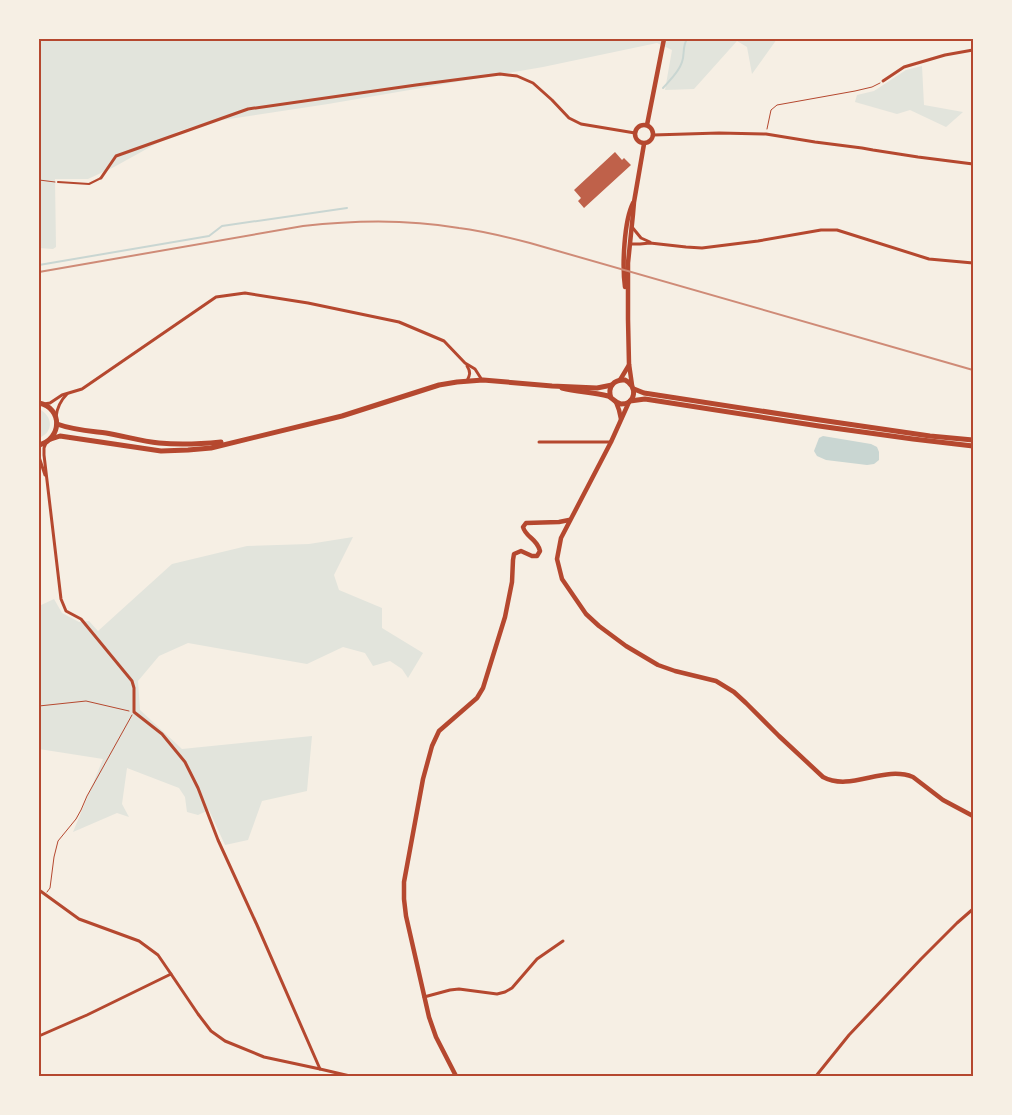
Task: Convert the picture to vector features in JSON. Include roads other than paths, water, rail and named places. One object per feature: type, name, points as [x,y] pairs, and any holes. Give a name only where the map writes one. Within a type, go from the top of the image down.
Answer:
[{"type":"main road","points":[[39,445],[60,436],[161,450],[211,448],[342,416],[439,386],[483,380],[597,388],[612,385]]},
{"type":"main road","points":[[614,400],[610,391],[612,385],[620,380],[628,381],[633,387],[644,393],[930,436],[973,440]]},
{"type":"main road","points":[[552,386],[614,400],[622,404],[645,399],[819,426],[973,446]]},
{"type":"main road","points":[[629,401],[633,396],[633,387]]},
{"type":"main road","points":[[41,403],[49,407],[56,418],[56,430],[51,439]]},
{"type":"main road","points":[[57,424],[68,428],[161,443],[187,444],[234,441]]},
{"type":"street","points":[[647,125],[664,39]]},
{"type":"street","points":[[883,81],[904,67],[945,55],[973,50]]},
{"type":"street","points":[[101,178],[116,156],[248,109],[416,84],[500,74],[517,76],[533,82],[569,118],[581,124],[635,133]]},
{"type":"street","points":[[647,125],[652,129],[653,135],[651,140],[644,144],[637,141],[635,133],[638,127],[647,125]]},
{"type":"street","points":[[653,135],[766,134],[918,158],[973,164]]},
{"type":"street","points":[[633,387],[629,364],[628,297],[630,244],[634,202],[644,144]]},
{"type":"street","points":[[628,297],[624,277],[624,261],[630,210],[634,202]]},
{"type":"street","points":[[632,226],[640,238],[650,243]]},
{"type":"street","points":[[630,244],[650,243],[702,248],[821,230],[837,230],[930,259],[973,263]]},
{"type":"street","points":[[41,403],[50,403],[62,395],[82,390],[216,297],[245,293],[308,303],[399,322],[444,341],[470,370],[467,382]]},
{"type":"street","points":[[465,364],[474,369],[483,380]]},
{"type":"street","points":[[620,380],[629,364]]},
{"type":"street","points":[[56,418],[60,402],[68,393]]},
{"type":"street","points":[[614,400],[621,419]]},
{"type":"street","points":[[629,401],[611,442],[569,520],[558,549],[557,559],[562,579],[586,614],[626,646],[658,665],[716,682],[734,692],[823,777],[843,782],[902,773],[913,777],[943,800],[973,816]]},
{"type":"street","points":[[539,442],[611,442]]},
{"type":"street","points":[[46,443],[44,455],[47,483],[61,599],[66,611],[81,619],[132,681],[134,688],[134,712],[162,734],[185,762],[320,1068]]},
{"type":"street","points":[[39,457],[47,483]]},
{"type":"street","points":[[456,1076],[428,1017],[404,899],[404,882],[423,779],[432,746],[440,731],[477,698],[483,688],[505,617],[512,582],[514,554],[521,551],[537,556],[540,551],[538,544],[524,531],[523,527],[526,524],[569,520]]},
{"type":"street","points":[[39,890],[79,919],[139,941],[158,955],[211,1031],[225,1041],[264,1057],[350,1076]]},
{"type":"street","points":[[816,1076],[849,1035],[927,953],[973,909]]},
{"type":"street","points":[[424,998],[459,989],[497,994],[505,992],[512,988],[537,959],[563,941]]},
{"type":"street","points":[[39,1036],[171,974]]},
{"type":"lane","points":[[58,182],[89,184],[101,178]]},
{"type":"waterway","points":[[663,88],[681,66],[687,39]]},
{"type":"waterway","points":[[39,265],[209,236],[222,226],[347,208]]},
{"type":"railway","points":[[39,272],[303,226],[381,221],[440,225],[486,232],[530,243],[973,370]]}]
